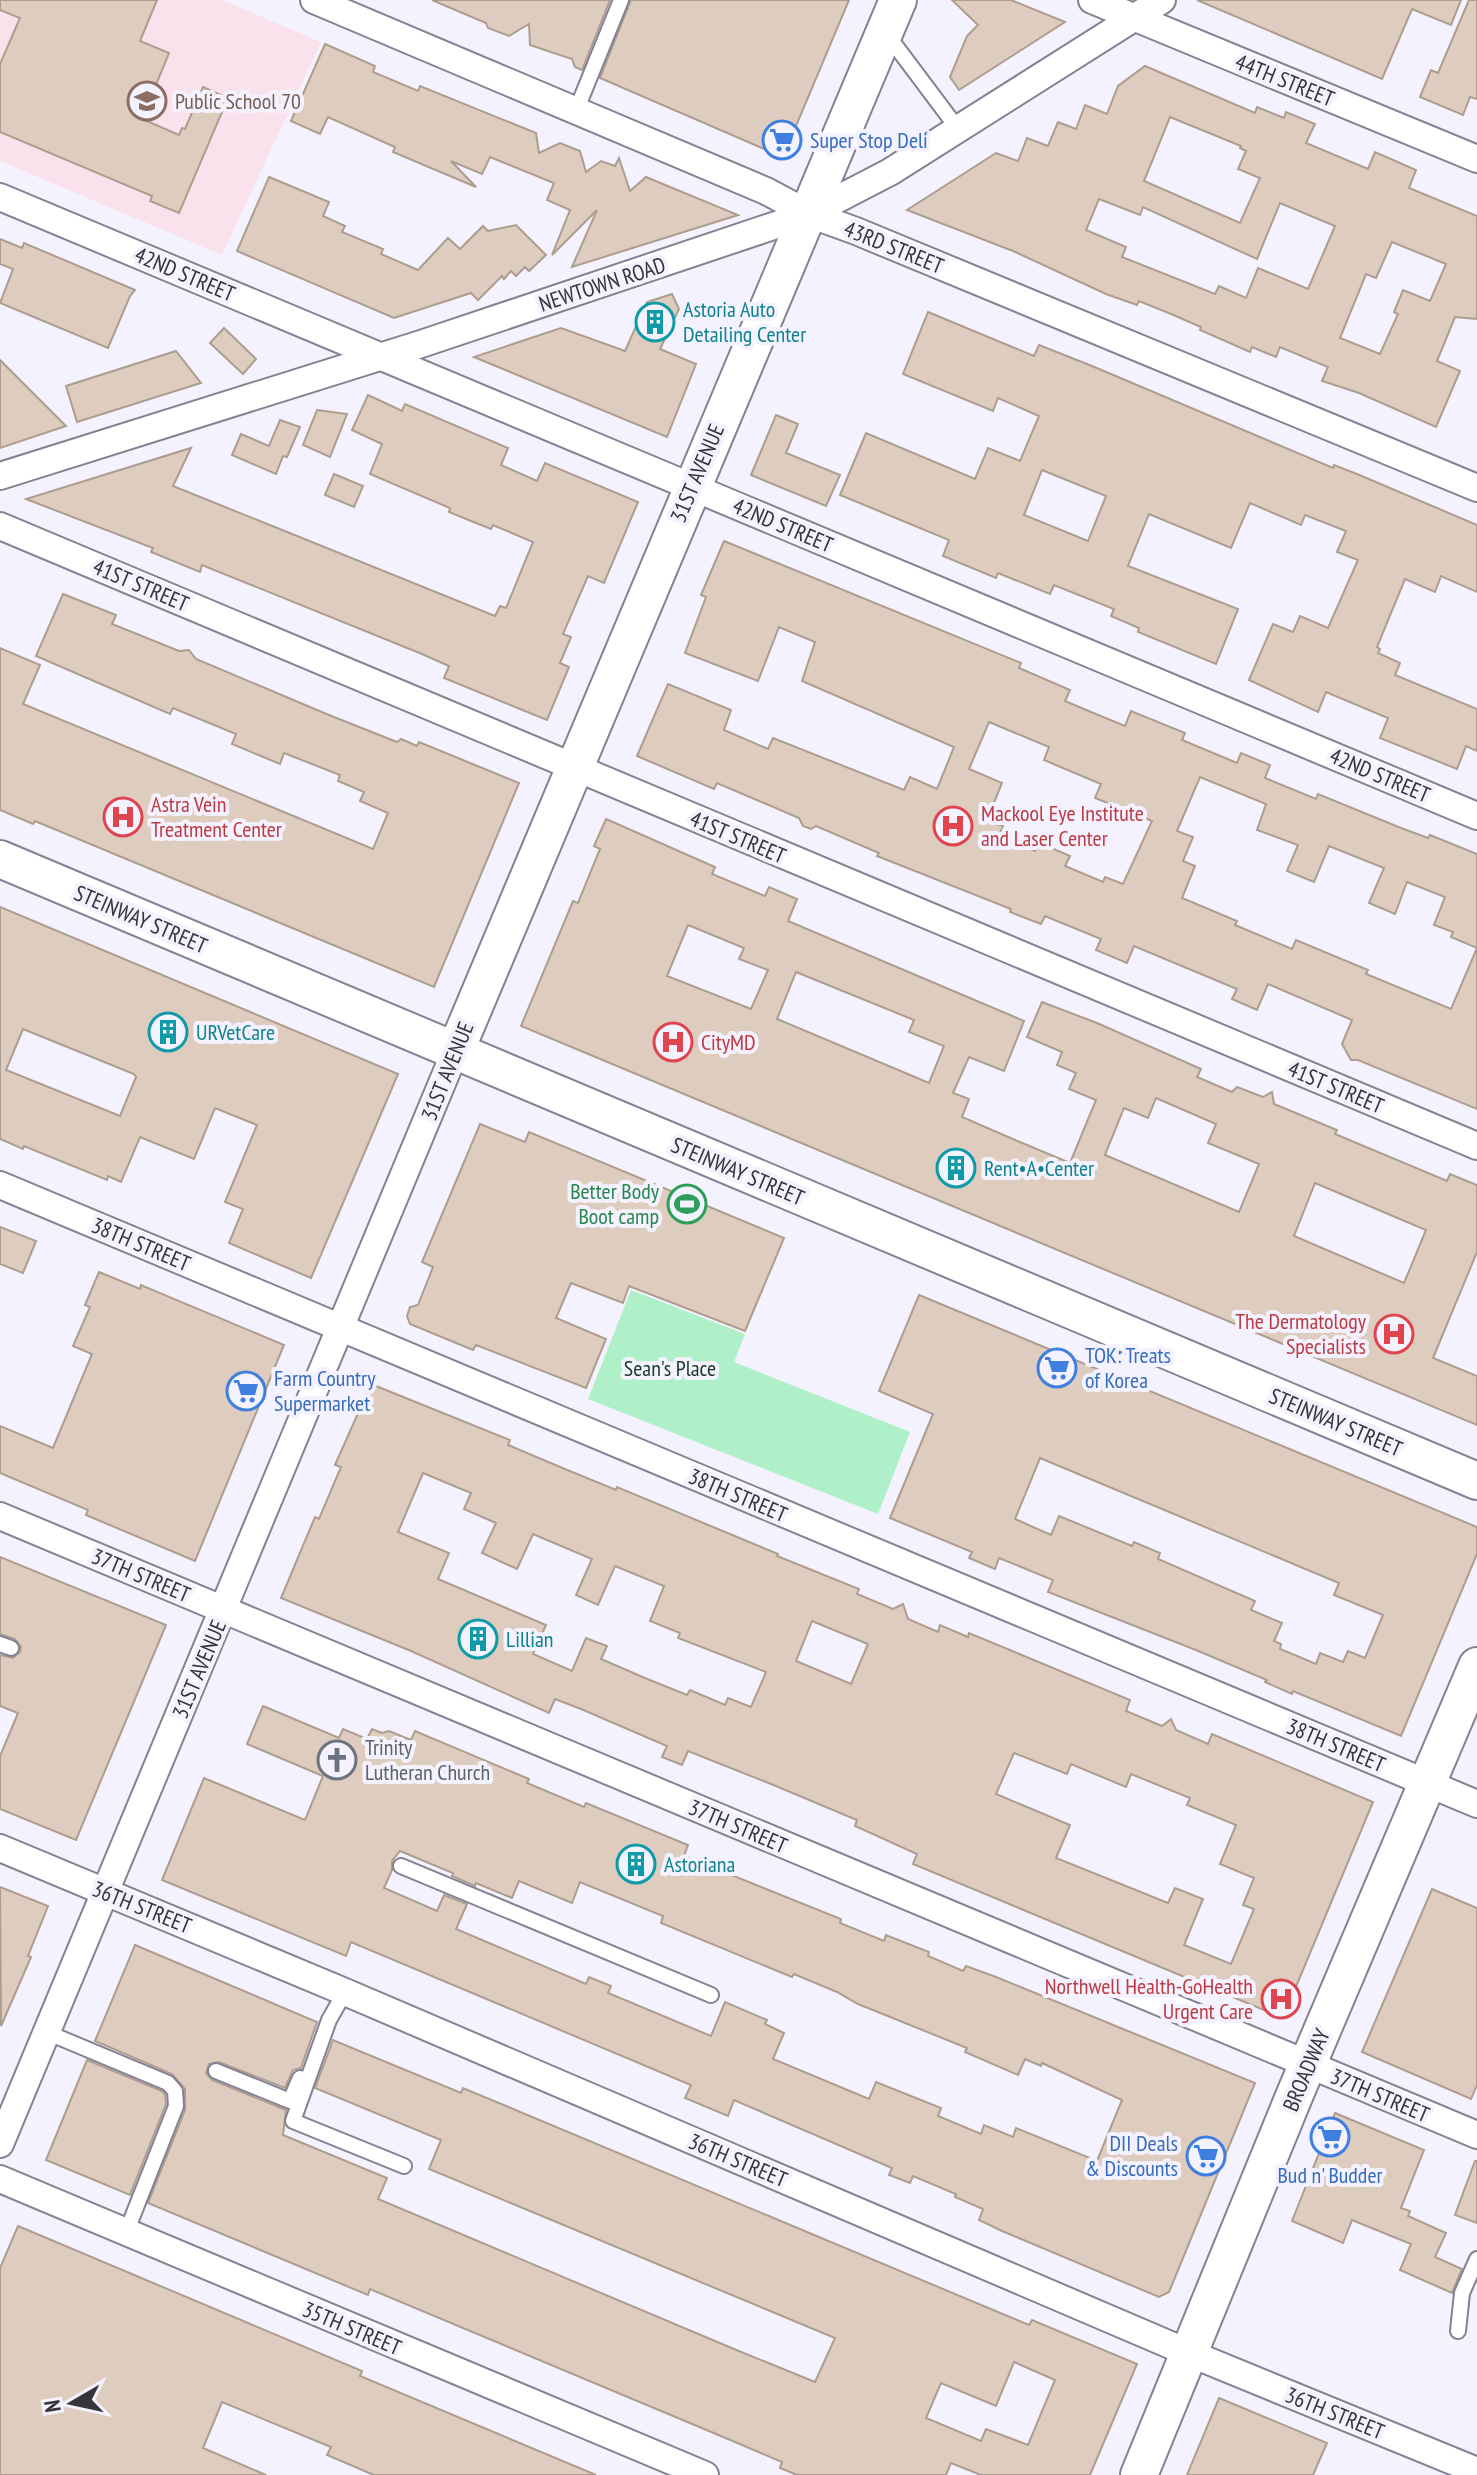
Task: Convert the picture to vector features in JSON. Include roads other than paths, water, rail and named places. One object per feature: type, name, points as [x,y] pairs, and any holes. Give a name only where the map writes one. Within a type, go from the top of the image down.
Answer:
[{"type":"street","name":"43RD STREET","points":[[314,0],[766,191],[809,214],[1477,488]]},
{"type":"street","name":"44TH STREET","points":[[1092,0],[1477,159]]},
{"type":"street","name":"NEWTOWN ROAD","points":[[0,476],[382,357],[809,214],[890,172],[1162,0]]},
{"type":"street","name":"31ST AVENUE","points":[[0,2144],[339,1328],[891,16]]},
{"type":"street","name":"42ND STREET","points":[[0,197],[1477,816]]},
{"type":"street","name":"41ST STREET","points":[[0,526],[1477,1146]]},
{"type":"street","name":"STEINWAY STREET","points":[[0,859],[1477,1481]]},
{"type":"street","name":"38TH STREET","points":[[0,1185],[1477,1804]]},
{"type":"street","name":"37TH STREET","points":[[0,1516],[1477,2135]]},
{"type":"street","name":"BROADWAY","points":[[1139,2475],[1307,2065],[1477,1666]]},
{"type":"street","name":"36TH STREET","points":[[0,1848],[1189,2353],[1477,2471]]},
{"type":"street","name":"35TH STREET","points":[[0,2179],[705,2475]]},
{"type":"lane","points":[[576,111],[621,0]]},
{"type":"lane","points":[[891,16],[958,129]]},
{"type":"lane","points":[[401,1866],[711,1995]]},
{"type":"lane","points":[[345,1992],[329,2020],[293,2121],[404,2166]]},
{"type":"lane","points":[[46,2032],[168,2083],[175,2091],[176,2106],[126,2233]]},
{"type":"lane","points":[[216,2071],[290,2101],[312,2050],[321,2040]]},
{"type":"lane","points":[[1458,2331],[1462,2293],[1477,2259]]},
{"type":"place","name":"Public School 70","points":[[147,101]]},
{"type":"place","name":"Super Stop Deli","points":[[782,140]]},
{"type":"place","name":"Astoria Auto Detailing Center","points":[[655,322]]},
{"type":"place","name":"Astra Vein Treatment Center","points":[[123,817]]},
{"type":"place","name":"Mackool Eye Institute and Laser Center","points":[[953,826]]},
{"type":"place","name":"URVetCare","points":[[168,1032]]},
{"type":"place","name":"CityMD","points":[[673,1042]]},
{"type":"place","name":"Rent•A•Center","points":[[956,1168]]},
{"type":"place","name":"Better Body Boot camp","points":[[687,1204]]},
{"type":"place","name":"The Dermatology Specialists","points":[[1394,1334]]},
{"type":"place","name":"TOK: Treats of Korea","points":[[1057,1368]]},
{"type":"place","name":"Farm Country Supermarket","points":[[246,1391]]},
{"type":"place","name":"Lillian","points":[[478,1639]]},
{"type":"place","name":"Trinity Lutheran Church","points":[[337,1760]]},
{"type":"place","name":"Astoriana","points":[[636,1864]]},
{"type":"place","name":"Northwell Health-GoHealth Urgent Care","points":[[1281,1999]]},
{"type":"place","name":"Bud n' Budder","points":[[1330,2137]]},
{"type":"place","name":"DII Deals & Discounts","points":[[1206,2156]]},
{"type":"park label","name":"Sean's Place","points":[[670,1368]]}]
